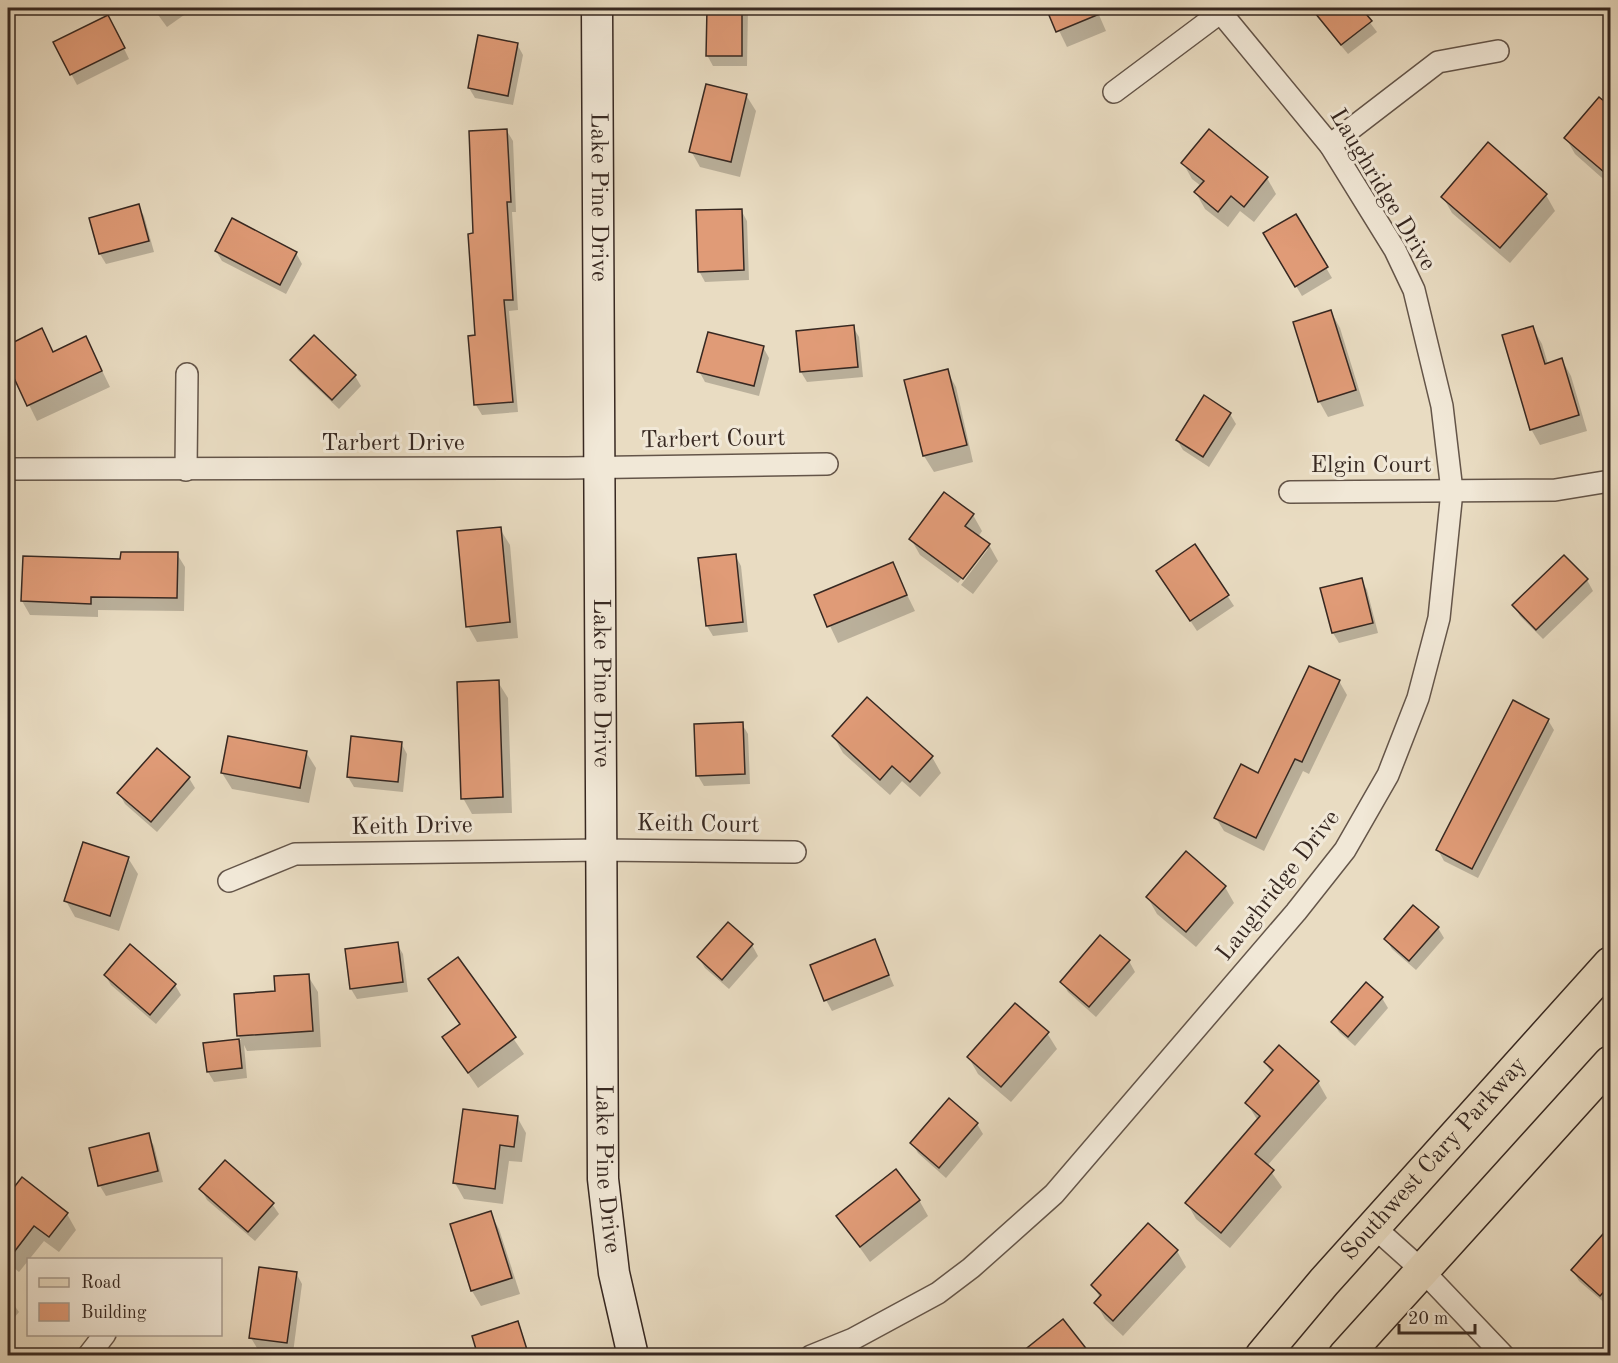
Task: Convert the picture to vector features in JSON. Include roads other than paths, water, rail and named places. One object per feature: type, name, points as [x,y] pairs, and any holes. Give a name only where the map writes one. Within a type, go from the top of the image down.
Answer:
[{"type":"main road","name":"Southwest Cary Parkway","points":[[1262,1356],[1611,964]]},
{"type":"main road","points":[[1345,1356],[1611,1063]]},
{"type":"street","name":"Lake Pine Drive","points":[[597,8],[603,1179],[614,1273],[633,1356]]},
{"type":"street","points":[[1114,92],[1219,10]]},
{"type":"street","name":"Laughridge Drive","points":[[812,1356],[902,1315],[938,1293],[970,1269],[1045,1202],[1296,912],[1345,850],[1388,775],[1424,678],[1439,618],[1452,491],[1442,406],[1414,290],[1395,250],[1330,145],[1219,10]]},
{"type":"street","points":[[1330,145],[1438,62],[1498,51]]},
{"type":"street","points":[[186,470],[187,374]]},
{"type":"street","name":"Tarbert Court","points":[[600,467],[827,464]]},
{"type":"street","name":"Tarbert Drive","points":[[8,469],[600,467]]},
{"type":"street","name":"Elgin Court","points":[[1290,492],[1555,490],[1611,481]]},
{"type":"street","name":"Keith Court","points":[[602,850],[795,852]]},
{"type":"street","name":"Keith Drive","points":[[229,881],[295,854],[602,850]]},
{"type":"street","points":[[1375,1228],[1423,1271],[1504,1356]]},
{"type":"street","points":[[88,1356],[104,1336]]}]
